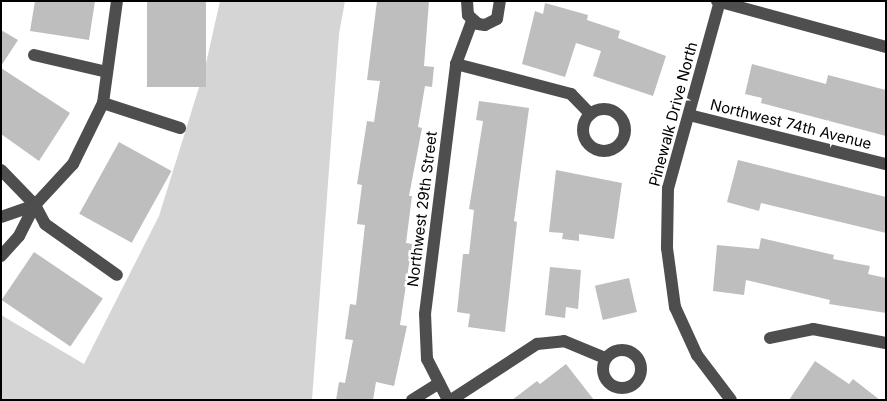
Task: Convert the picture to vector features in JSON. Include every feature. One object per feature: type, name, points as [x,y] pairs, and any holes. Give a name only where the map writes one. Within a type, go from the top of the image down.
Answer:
[{"type":"street","points":[[1,256],[19,236],[35,204],[73,164],[103,103],[117,1]]},
{"type":"street","points":[[467,1],[466,9],[472,21],[478,24],[491,23],[500,13],[500,1]]},
{"type":"street","points":[[719,2],[886,47]]},
{"type":"street","name":"Pinewalk Drive North","points":[[719,2],[668,188],[666,248],[675,307],[697,355],[731,400]]},
{"type":"street","name":"Northwest 29th Street","points":[[450,400],[427,359],[425,314],[456,64],[472,21]]},
{"type":"street","points":[[34,55],[107,72]]},
{"type":"street","points":[[456,64],[571,94],[590,114]]},
{"type":"street","points":[[103,103],[180,128]]},
{"type":"street","name":"Northwest 74th Avenue","points":[[689,115],[886,164]]},
{"type":"street","points":[[1,170],[35,204],[45,224],[117,275]]},
{"type":"street","points":[[1,217],[35,204]]},
{"type":"street","points":[[770,338],[813,328],[886,342]]},
{"type":"street","points":[[450,400],[537,344],[564,341],[606,358]]},
{"type":"street","points":[[412,400],[439,383]]},
{"type":"shaded area","points":[[220,1],[345,1],[339,34],[312,400],[1,400],[1,315],[84,364],[159,216],[205,68]]},
{"type":"building","points":[[35,1],[95,1],[89,40],[30,31]]},
{"type":"building","points":[[147,1],[206,1],[206,87],[147,87]]},
{"type":"building","points":[[377,1],[429,1],[424,66],[434,67],[432,87],[425,86],[418,127],[422,128],[409,196],[412,196],[406,243],[412,244],[400,325],[407,326],[394,386],[376,382],[373,400],[336,400],[339,382],[345,383],[353,340],[345,339],[350,304],[356,305],[365,225],[357,224],[362,185],[357,184],[367,121],[374,122],[380,81],[367,80]]},
{"type":"building","points":[[545,3],[588,15],[587,20],[620,31],[618,38],[666,56],[653,96],[593,76],[601,51],[576,43],[565,77],[522,64],[535,11],[543,14]]},
{"type":"building","points":[[1,30],[18,40],[1,66]]},
{"type":"building","points":[[752,64],[826,84],[828,75],[886,90],[886,136],[761,103],[762,98],[745,94]]},
{"type":"building","points":[[1,68],[70,113],[39,161],[1,134]]},
{"type":"building","points":[[479,101],[529,108],[514,221],[517,222],[505,332],[468,327],[470,314],[457,312],[463,254],[469,254],[474,210],[469,209],[483,121],[476,120]]},
{"type":"building","points":[[119,142],[171,171],[132,243],[79,214]]},
{"type":"building","points":[[738,160],[886,197],[886,233],[761,203],[759,211],[727,202]]},
{"type":"building","points":[[556,170],[622,183],[614,239],[579,234],[579,241],[562,239],[563,233],[549,232]]},
{"type":"building","points":[[761,238],[834,255],[833,259],[870,266],[868,274],[886,278],[886,313],[829,304],[830,300],[746,280],[744,295],[713,291],[717,245],[759,249]]},
{"type":"building","points":[[34,252],[103,298],[70,346],[2,300]]},
{"type":"building","points":[[550,267],[581,270],[578,309],[566,307],[565,318],[545,315]]},
{"type":"building","points":[[629,278],[637,312],[603,320],[595,286]]},
{"type":"building","points":[[815,361],[849,384],[853,379],[880,400],[789,400]]},
{"type":"building","points":[[566,364],[594,400],[512,400],[537,381],[540,384]]}]
